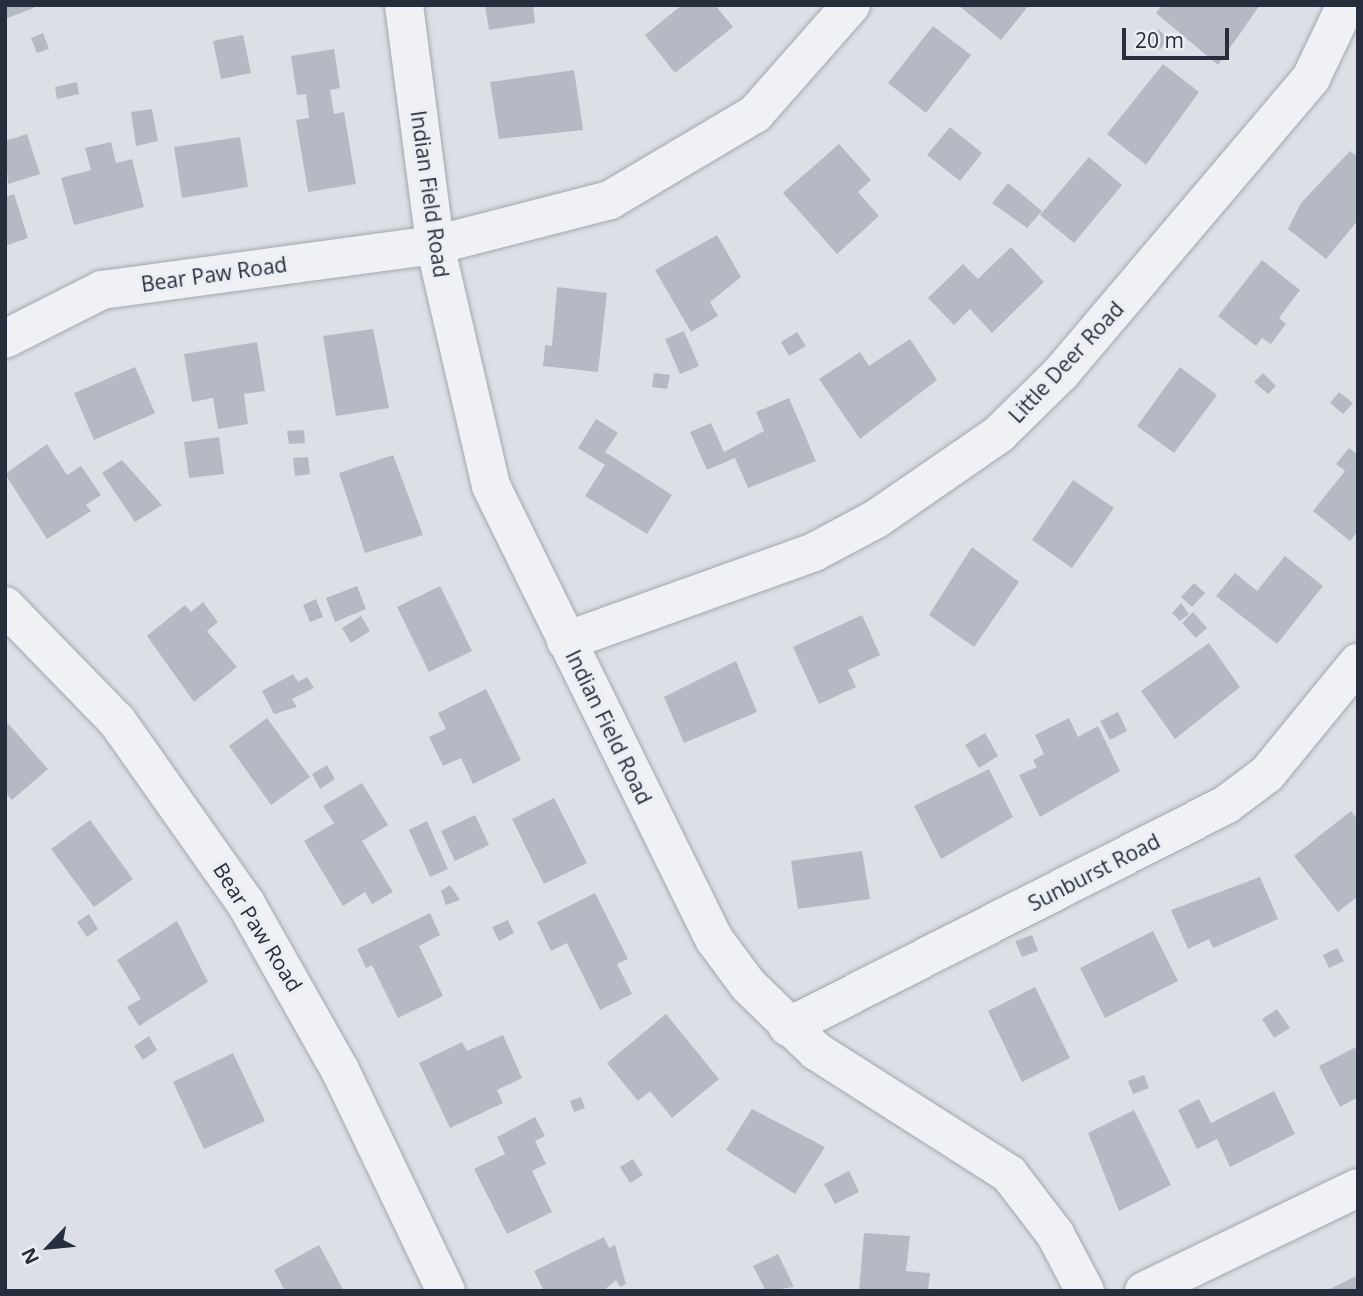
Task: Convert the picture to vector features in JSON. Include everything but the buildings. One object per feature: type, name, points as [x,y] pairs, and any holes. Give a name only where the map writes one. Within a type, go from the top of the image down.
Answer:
[{"type":"street","name":"Indian Field Road","points":[[404,5],[435,245],[487,475],[714,939],[788,1027],[862,1086],[1009,1174],[1055,1234],[1085,1291]]},
{"type":"street","points":[[435,245],[572,214],[649,181],[755,114],[851,5]]},
{"type":"street","name":"Little Deer Road","points":[[566,641],[814,552],[876,519],[999,434],[1061,373],[1311,78],[1346,5]]},
{"type":"street","name":"Bear Paw Road","points":[[5,339],[102,290],[435,245]]},
{"type":"street","name":"Bear Paw Road","points":[[5,606],[117,722],[246,904],[334,1058],[446,1291]]},
{"type":"street","name":"Sunburst Road","points":[[788,1027],[1227,804],[1267,774],[1358,663]]},
{"type":"street","points":[[1144,1291],[1358,1188]]}]
